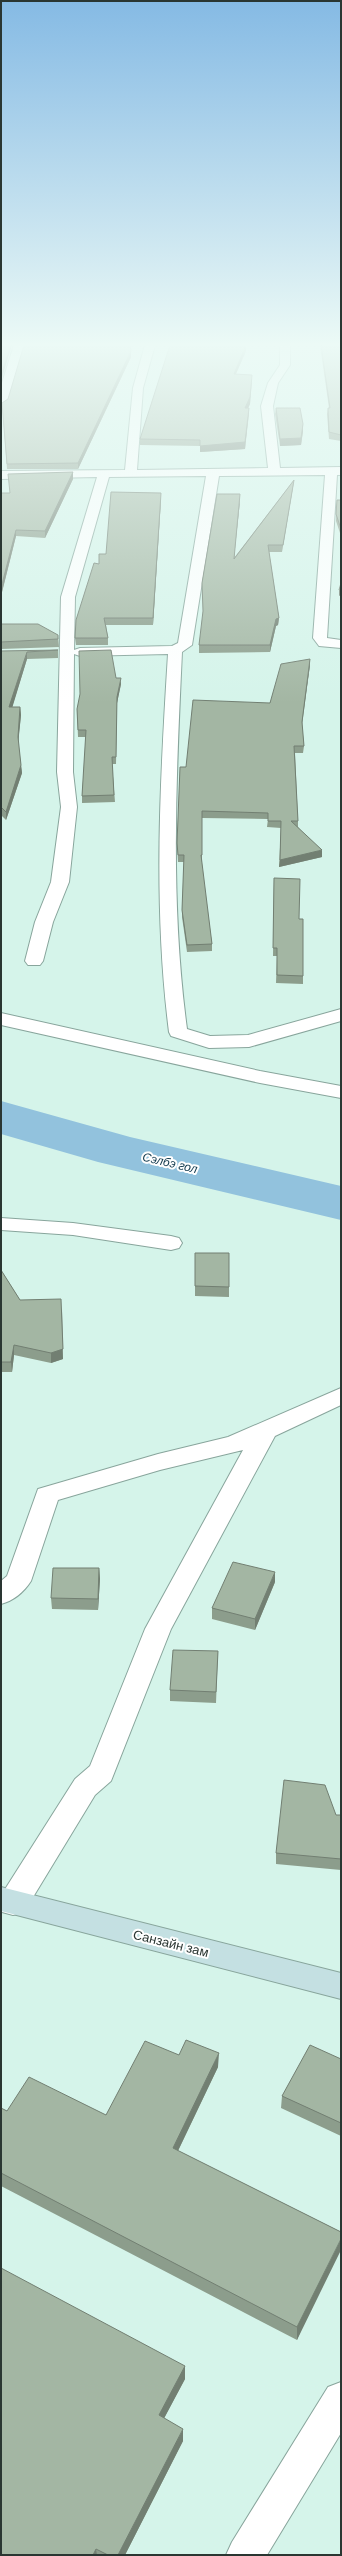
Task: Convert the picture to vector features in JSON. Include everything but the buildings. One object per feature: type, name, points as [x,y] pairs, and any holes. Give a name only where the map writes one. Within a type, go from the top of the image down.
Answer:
[{"type":"main road","name":"Санзайн зам","points":[[7,1901],[341,1986]]},
{"type":"street","points":[[132,475],[133,464]]},
{"type":"street","points":[[273,464],[274,472]]},
{"type":"street","points":[[1,476],[336,471],[320,638],[324,642],[341,644]]},
{"type":"street","points":[[60,652],[175,650],[185,645],[213,473]]},
{"type":"street","points":[[34,961],[44,922],[60,882],[68,815],[60,652],[68,597],[104,475]]},
{"type":"street","points":[[175,650],[166,862],[170,982],[178,1032],[209,1042],[249,1041],[341,1015]]},
{"type":"street","points":[[1,1018],[260,1077],[341,1092]]},
{"type":"street","points":[[1,1224],[73,1229],[171,1243]]},
{"type":"street","points":[[1,1595],[18,1581],[47,1495],[158,1462],[236,1444],[341,1396]]},
{"type":"street","points":[[7,1901],[85,1787],[101,1773],[158,1629],[265,1431]]},
{"type":"street","points":[[245,2555],[341,2400]]},
{"type":"waterway","name":"Сэлбэ гол","points":[[1,1117],[117,1150],[341,1203]]}]
